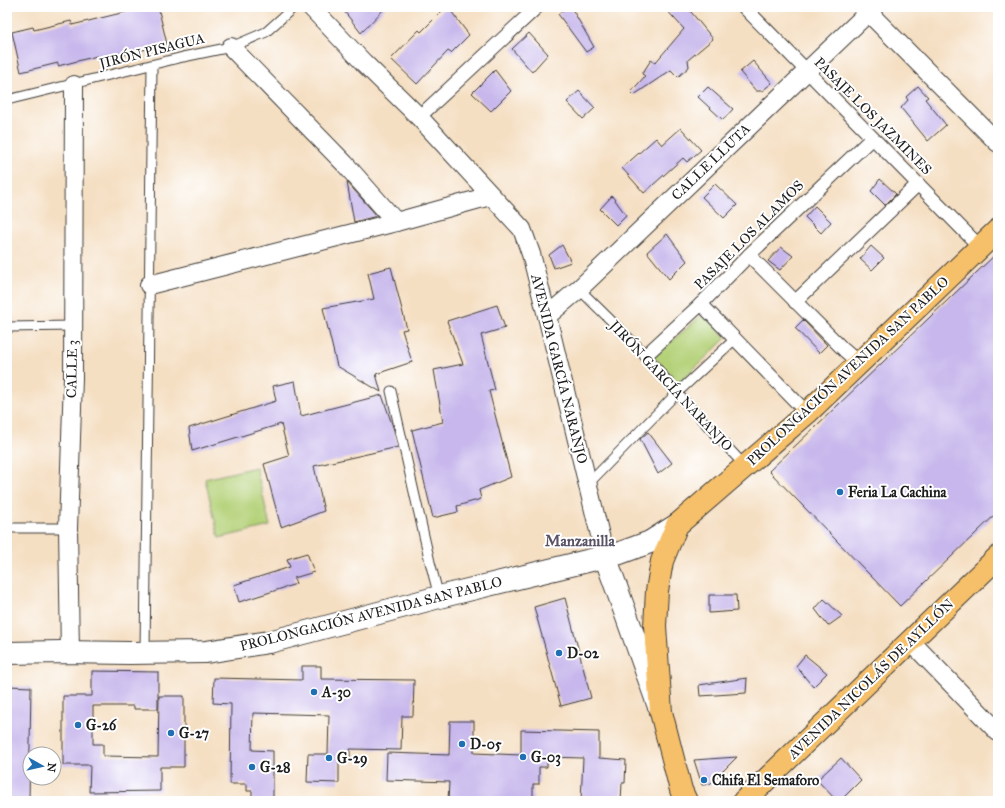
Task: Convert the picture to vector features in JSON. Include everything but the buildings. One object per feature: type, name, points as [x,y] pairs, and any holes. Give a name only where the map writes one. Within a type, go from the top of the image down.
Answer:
[{"type":"main road","name":"PROLONGACIÓN AVENIDA SAN PABLO","points":[[661,712],[655,626],[657,591],[662,561],[677,525],[807,413],[860,364],[998,230]]},
{"type":"main road","name":"AVENIDA NICOLÁS DE AYLLÓN","points":[[744,801],[998,557]]},
{"type":"main road","name":"AVENIDA GARCÍA NARANJO","points":[[661,712],[681,790],[686,801]]},
{"type":"street","name":"AVENIDA GARCÍA NARANJO","points":[[311,7],[363,62],[419,117],[490,196],[522,229],[547,316],[605,556],[661,712]]},
{"type":"street","points":[[419,117],[537,7]]},
{"type":"street","name":"PASAJE LOS JAZMINES","points":[[744,7],[980,247]]},
{"type":"street","points":[[869,9],[998,143]]},
{"type":"street","name":"CALLE LLUTA","points":[[547,316],[579,290],[807,71],[869,9]]},
{"type":"street","points":[[231,47],[345,164],[396,222]]},
{"type":"street","name":"CALLE 3","points":[[70,652],[68,528],[73,378],[74,85]]},
{"type":"street","name":"PASAJE LOS ALAMOS","points":[[646,355],[701,304],[749,255],[872,138]]},
{"type":"street","points":[[795,302],[918,184]]},
{"type":"street","points":[[149,285],[396,222],[490,196]]},
{"type":"street","points":[[749,255],[795,302],[860,364]]},
{"type":"street","points":[[701,304],[807,413]]},
{"type":"street","name":"PROLONGACIÓN AVENIDA SAN PABLO","points":[[7,653],[206,652],[269,642],[439,597],[620,553],[650,542],[677,525]]},
{"type":"street","points":[[910,640],[998,732]]},
{"type":"lane","name":"JIRÓN PISAGUA","points":[[7,100],[231,47],[266,32],[294,7]]},
{"type":"lane","points":[[145,653],[152,65]]},
{"type":"lane","name":"JIRÓN GARCÍA NARANJO","points":[[579,290],[646,355],[677,393],[746,467]]},
{"type":"lane","points":[[7,327],[73,326]]},
{"type":"lane","points":[[587,485],[677,393],[735,339]]},
{"type":"lane","points":[[391,391],[439,597]]},
{"type":"lane","points":[[7,528],[68,528]]},
{"type":"green space","points":[[702,315],[708,319],[726,338],[679,383],[654,357]]},
{"type":"green space","points":[[256,467],[270,526],[219,538],[205,479]]},
{"type":"place","name":"Feria La Cachina","points":[[840,492]]},
{"type":"place","name":"D-02","points":[[559,653]]},
{"type":"place","name":"A-30","points":[[314,692]]},
{"type":"place","name":"G-26","points":[[78,725]]},
{"type":"place","name":"G-27","points":[[171,733]]},
{"type":"place","name":"D-05","points":[[462,744]]},
{"type":"place","name":"G-03","points":[[523,757]]},
{"type":"place","name":"G-29","points":[[329,758]]},
{"type":"place","name":"G-28","points":[[252,767]]},
{"type":"place","name":"Chifa El Semaforo","points":[[704,780]]},
{"type":"district","name":"Manzanilla","points":[[580,541]]}]
